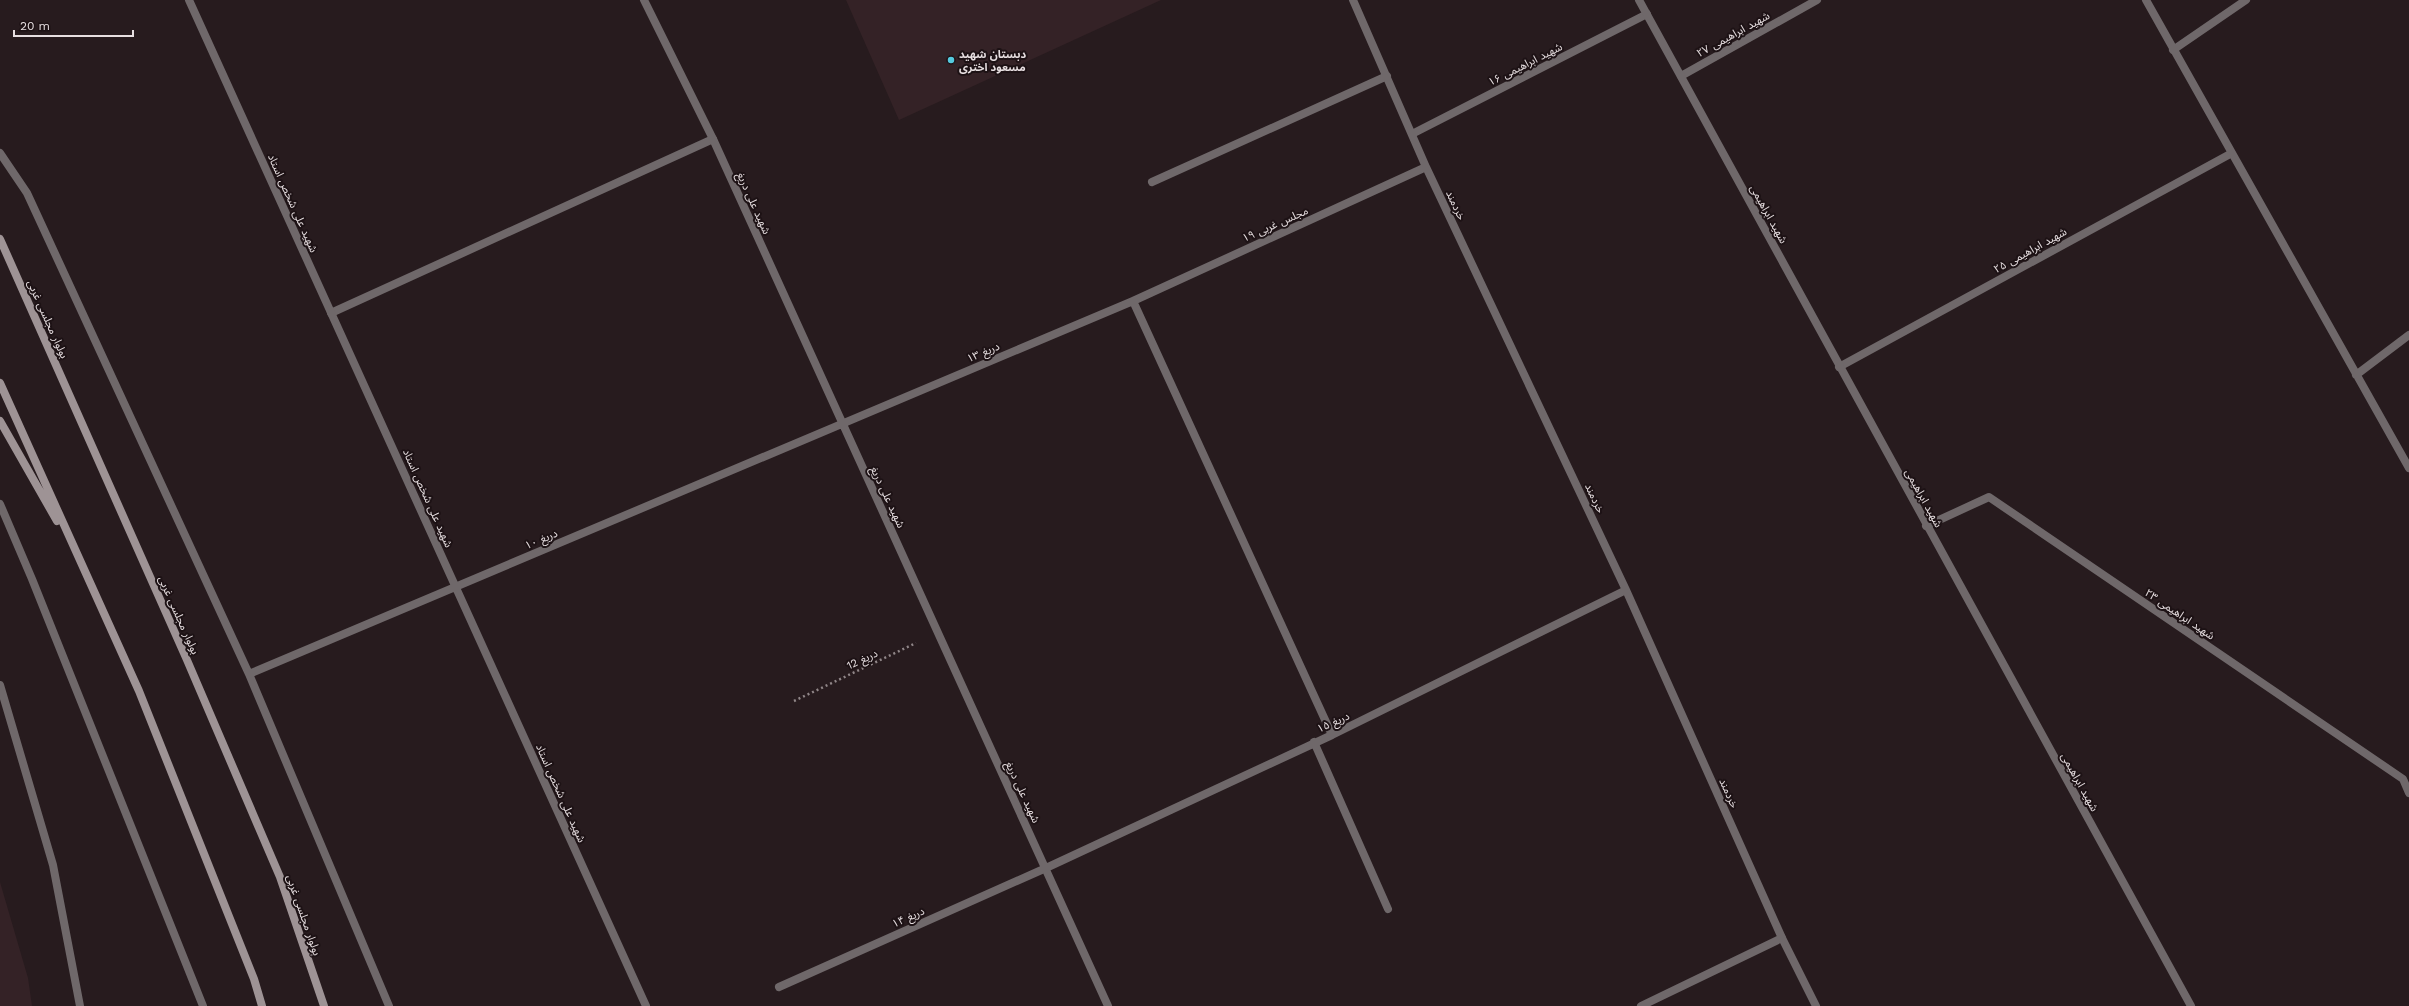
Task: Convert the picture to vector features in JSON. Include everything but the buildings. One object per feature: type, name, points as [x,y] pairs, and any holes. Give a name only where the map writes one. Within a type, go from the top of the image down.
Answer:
[{"type":"main road","name":"بولوار مجلسی غربی","points":[[0,239],[184,653],[280,877],[324,1006]]},
{"type":"main road","points":[[0,383],[139,691],[254,978],[262,1006]]},
{"type":"main road","points":[[0,421],[81,562]]},
{"type":"street","name":"شهید علی شخص استاد","points":[[189,0],[646,1006]]},
{"type":"street","name":"شهید علی دریغ","points":[[644,0],[713,139],[1108,1006]]},
{"type":"street","name":"خردمند","points":[[1353,0],[1426,167],[1626,590],[1782,938],[1816,1006]]},
{"type":"street","name":"شهید ابراهیمی","points":[[1639,0],[1926,526],[2191,1006]]},
{"type":"street","name":"شهید ابراهیمی ۲۷","points":[[1681,76],[1817,0]]},
{"type":"street","points":[[2146,0],[2409,468]]},
{"type":"street","points":[[2173,50],[2246,0]]},
{"type":"street","name":"شهید ابراهیمی ۱۶","points":[[1412,134],[1647,14]]},
{"type":"street","points":[[1152,182],[1387,76]]},
{"type":"street","points":[[331,312],[713,139]]},
{"type":"street","points":[[0,153],[27,193],[249,674],[389,1006]]},
{"type":"street","name":"شهید ابراهیمی ۲۵","points":[[1839,367],[2232,154]]},
{"type":"street","name":"مجلس غربی ۱۹","points":[[1133,301],[1426,167]]},
{"type":"street","points":[[1133,301],[1332,735]]},
{"type":"street","name":"دریغ ۱۳","points":[[842,424],[1133,301]]},
{"type":"street","points":[[2356,375],[2409,335]]},
{"type":"street","name":"دریغ ۱۰","points":[[249,674],[842,424]]},
{"type":"street","name":"شهید ابراهیمی ۲۳","points":[[1926,526],[1989,497],[2403,780],[2409,793]]},
{"type":"street","points":[[0,504],[35,586],[203,1006]]},
{"type":"street","name":"دریغ ۱۵","points":[[1046,868],[1314,742],[1332,735],[1626,590]]},
{"type":"street","points":[[0,685],[53,865],[80,1006]]},
{"type":"street","points":[[1314,742],[1388,909]]},
{"type":"street","name":"دریغ ۱۴","points":[[779,987],[1046,868]]},
{"type":"street","points":[[1641,1006],[1782,938]]},
{"type":"path","name":"دریغ 12","points":[[794,700],[938,633]]},
{"type":"shaded area","name":"دبستان شهید مسعود اختری","points":[[846,0],[1161,0],[899,120]]},
{"type":"shaded area","points":[[0,882],[28,978],[32,1006],[0,1006]]},
{"type":"place","name":"دبستان شهید مسعود اختری","points":[[951,60]]}]
